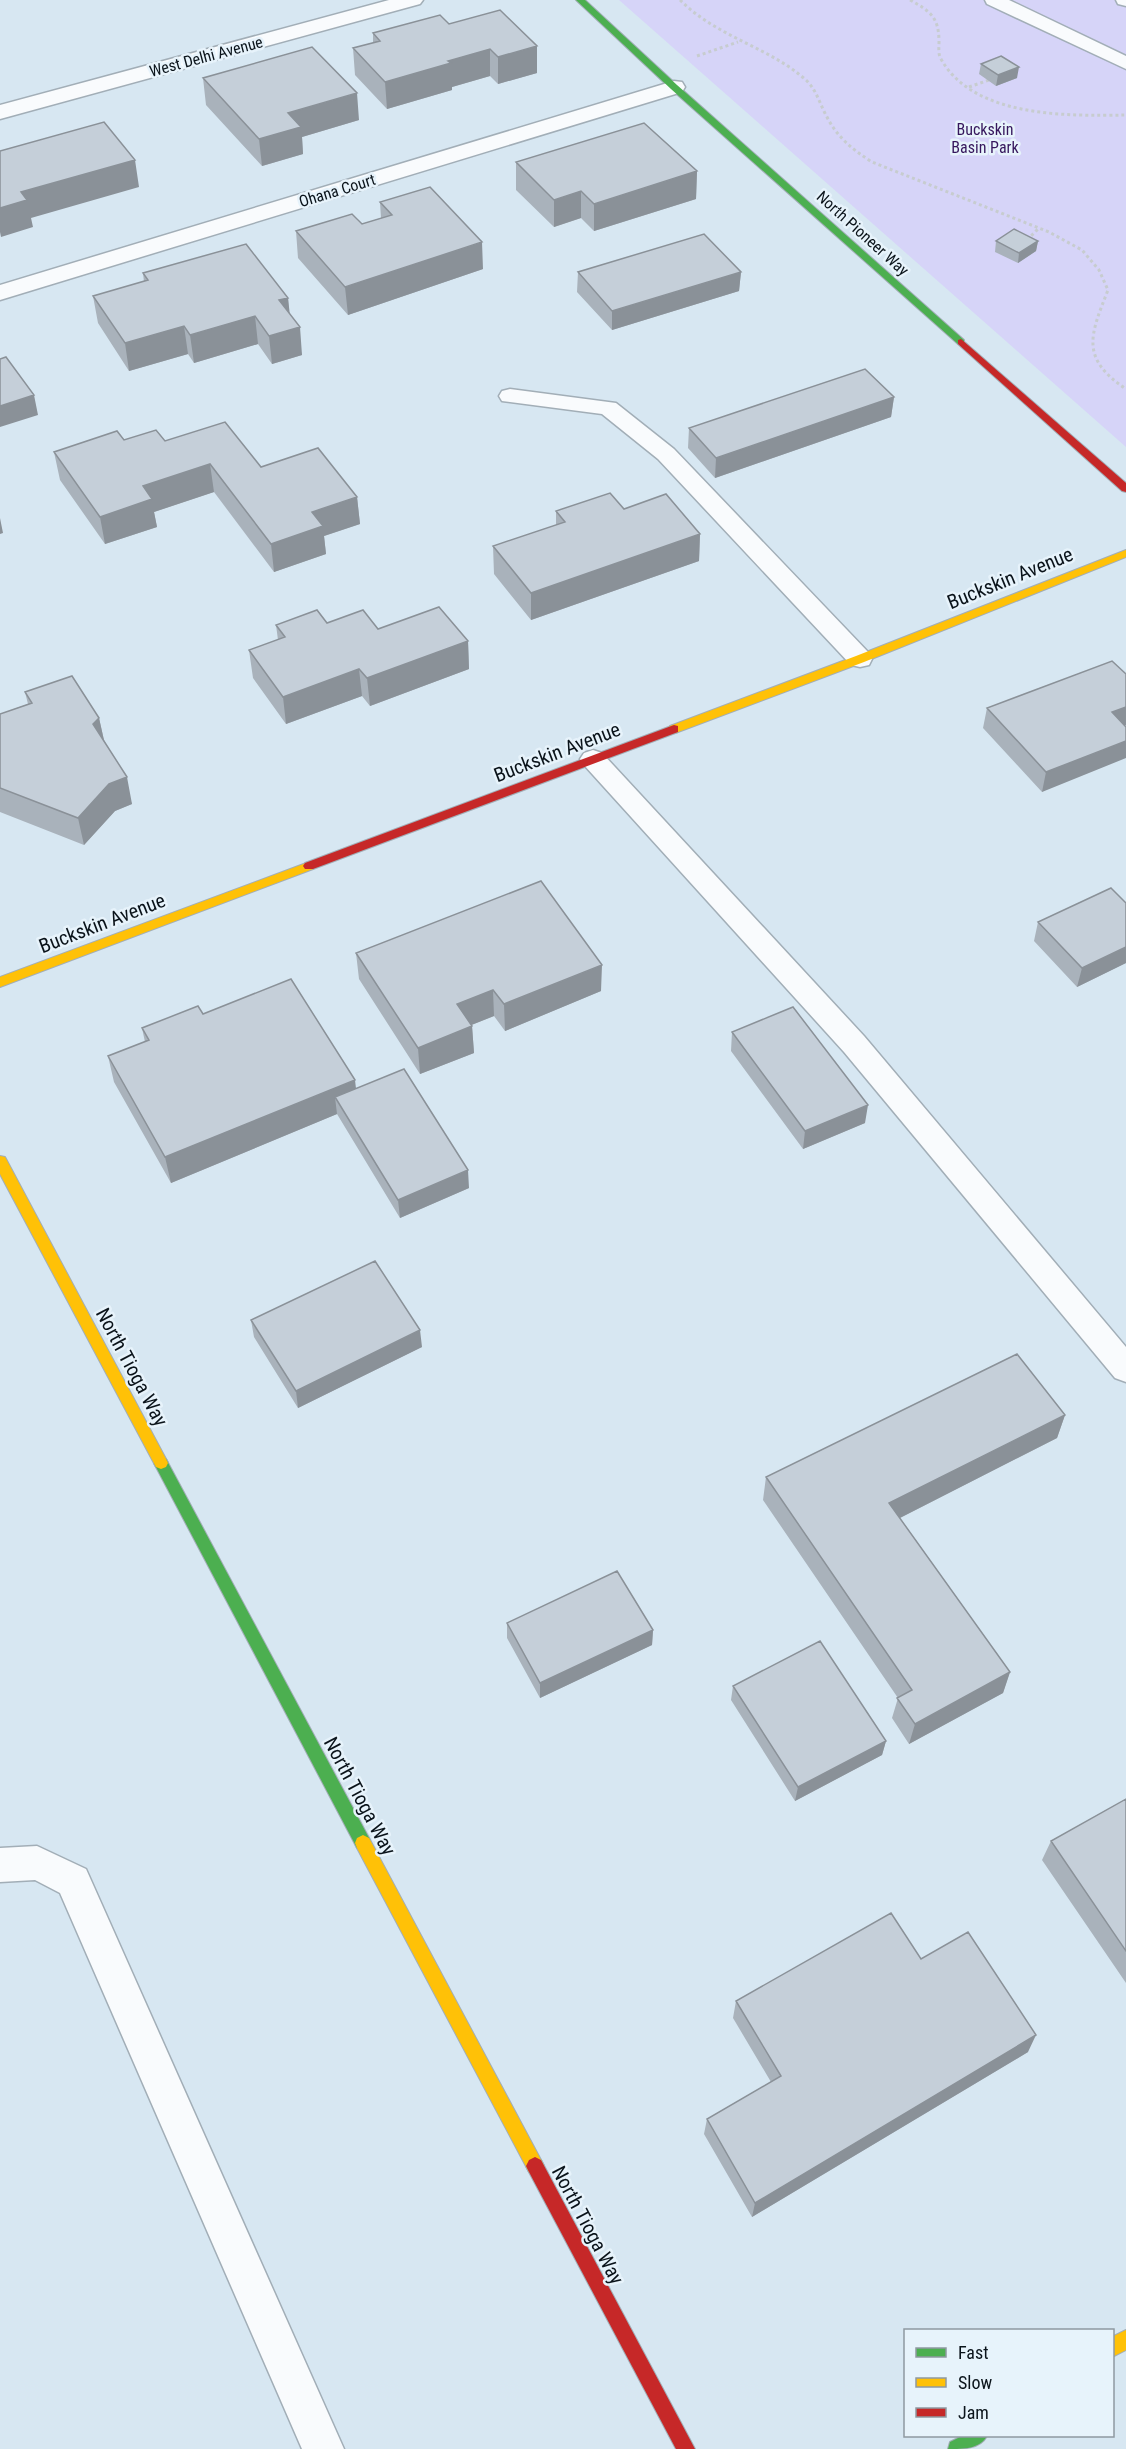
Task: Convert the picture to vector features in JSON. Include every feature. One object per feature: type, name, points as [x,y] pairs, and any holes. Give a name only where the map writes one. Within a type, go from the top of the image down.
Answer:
[{"type":"street","name":"West Delhi Avenue","points":[[0,112],[413,0]]},
{"type":"street","name":"North Pioneer Way","points":[[580,0],[674,87],[1126,489]]},
{"type":"street","name":"Ohana Court","points":[[0,293],[674,87]]},
{"type":"street","name":"Buckskin Avenue","points":[[0,982],[860,659],[1126,553]]},
{"type":"street","name":"North Tioga Way","points":[[0,1161],[686,2449]]},
{"type":"street","points":[[957,2449],[976,2437]]},
{"type":"lane","points":[[993,0],[1126,63]]},
{"type":"lane","points":[[510,396],[608,408],[666,454],[860,659]]},
{"type":"lane","points":[[593,759],[854,1044],[1126,1369]]},
{"type":"lane","points":[[0,1865],[38,1863],[73,1881],[322,2449]]},
{"type":"path","points":[[680,0],[690,12],[739,42],[777,60],[809,83],[839,139],[859,155],[880,167],[1040,228],[1082,250],[1099,270],[1108,290],[1091,333],[1093,354],[1109,380],[1126,389]]},
{"type":"path","points":[[910,0],[929,11],[939,27],[939,56],[951,76],[969,87],[1016,109],[1070,116],[1126,115]]},
{"type":"path","points":[[691,58],[739,42]]},
{"type":"path","points":[[969,87],[989,80]]},
{"type":"path","points":[[1022,244],[1040,228]]},
{"type":"green space","name":"Buckskin Basin Park","points":[[619,0],[1126,0],[1126,447]]},
{"type":"building","points":[[500,10],[537,46],[498,57],[490,49],[385,82],[353,48],[380,41],[373,33],[440,15],[449,24]]},
{"type":"building","points":[[312,47],[357,93],[288,113],[301,127],[259,139],[203,78]]},
{"type":"building","points":[[1001,56],[1019,67],[998,75],[981,64]]},
{"type":"building","points":[[104,122],[135,160],[21,192],[27,200],[0,208],[0,151]]},
{"type":"building","points":[[644,123],[697,171],[594,204],[581,191],[554,200],[516,162]]},
{"type":"building","points":[[430,187],[482,242],[345,287],[296,231],[352,214],[362,224],[392,215],[380,202]]},
{"type":"building","points":[[1014,229],[1038,241],[1019,253],[996,241]]},
{"type":"building","points":[[704,234],[741,272],[612,311],[578,272]]},
{"type":"building","points":[[246,244],[288,298],[279,300],[300,327],[269,336],[255,316],[190,335],[184,326],[125,343],[93,296],[148,280],[143,273]]},
{"type":"building","points":[[6,357],[34,395],[0,406],[0,359]]},
{"type":"building","points":[[865,369],[894,397],[716,458],[689,428]]},
{"type":"building","points":[[225,422],[261,467],[318,448],[357,497],[312,512],[323,526],[271,544],[210,464],[143,486],[152,499],[100,517],[54,452],[117,431],[124,440],[156,430],[165,441]]},
{"type":"building","points":[[610,493],[624,509],[666,494],[700,534],[531,593],[493,546],[565,522],[556,511]]},
{"type":"building","points":[[439,607],[468,641],[367,678],[359,669],[283,697],[249,650],[285,637],[276,625],[317,610],[327,623],[363,610],[378,629]]},
{"type":"building","points":[[1112,661],[1126,674],[1126,707],[1112,712],[1126,727],[1126,741],[1046,772],[987,708]]},
{"type":"building","points":[[72,676],[99,718],[93,724],[127,777],[109,784],[78,818],[0,788],[0,714],[32,703],[25,692]]},
{"type":"building","points":[[541,881],[602,965],[504,1004],[493,990],[457,1004],[472,1026],[418,1048],[356,953]]},
{"type":"building","points":[[1111,888],[1126,903],[1126,947],[1082,968],[1038,922]]},
{"type":"building","points":[[291,979],[355,1080],[165,1157],[108,1056],[149,1040],[142,1028],[198,1006],[203,1014]]},
{"type":"building","points":[[793,1007],[868,1105],[805,1131],[732,1032]]},
{"type":"building","points":[[404,1069],[468,1170],[398,1200],[335,1097]]},
{"type":"building","points":[[375,1261],[420,1330],[296,1391],[251,1320]]},
{"type":"building","points":[[1017,1354],[1065,1415],[889,1503],[1010,1672],[915,1724],[897,1698],[912,1690],[766,1477]]},
{"type":"building","points":[[617,1571],[653,1630],[540,1683],[507,1623]]},
{"type":"building","points":[[820,1641],[886,1741],[798,1787],[733,1686]]},
{"type":"building","points":[[1126,1799],[1126,1951],[1051,1841]]},
{"type":"building","points":[[891,1913],[921,1959],[968,1932],[1036,2035],[755,2203],[707,2119],[781,2076],[736,2001]]},
{"type":"traffic: fast","points":[[580,0],[674,87],[961,342]]},
{"type":"traffic: fast","points":[[161,1463],[363,1843]]},
{"type":"traffic: fast","points":[[957,2449],[976,2437]]},
{"type":"traffic: slow","points":[[674,729],[860,659],[1126,553]]},
{"type":"traffic: slow","points":[[0,982],[309,866]]},
{"type":"traffic: slow","points":[[0,1161],[161,1463]]},
{"type":"traffic: slow","points":[[363,1843],[535,2166]]},
{"type":"traffic: slow","points":[[1114,2347],[1126,2339]]},
{"type":"traffic: jam","points":[[961,342],[1126,489]]},
{"type":"traffic: jam","points":[[309,866],[674,729]]},
{"type":"traffic: jam","points":[[535,2166],[686,2449]]}]
